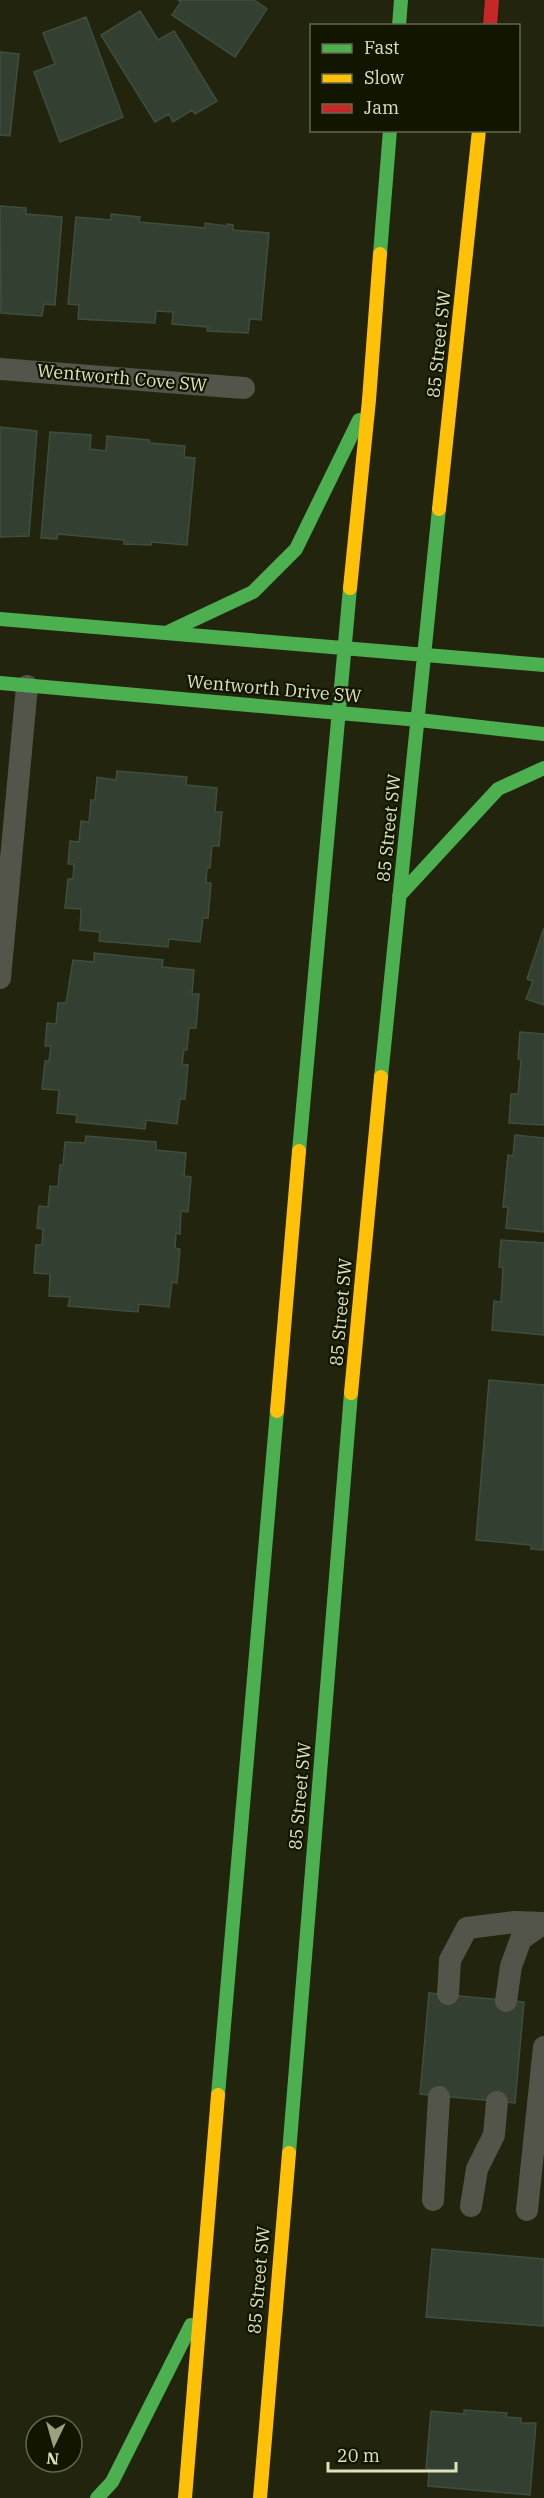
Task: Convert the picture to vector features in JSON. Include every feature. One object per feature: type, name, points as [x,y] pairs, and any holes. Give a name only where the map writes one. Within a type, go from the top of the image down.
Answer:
[{"type":"main road","points":[[399,24],[400,0]]},
{"type":"main road","points":[[490,24],[492,0]]},
{"type":"main road","points":[[185,2498],[199,2310],[337,713],[369,400],[390,132]]},
{"type":"main road","name":"85 Street SW","points":[[260,2498],[356,1337],[399,896],[479,132]]},
{"type":"main road","points":[[168,632],[253,592],[296,549],[369,400]]},
{"type":"main road","points":[[0,619],[345,646],[544,665]]},
{"type":"main road","name":"Wentworth Drive SW","points":[[0,683],[419,720],[544,735]]},
{"type":"main road","points":[[399,896],[498,789],[544,768]]},
{"type":"main road","points":[[97,2498],[112,2482],[199,2310]]},
{"type":"lane","name":"Wentworth Cove SW","points":[[0,369],[244,388]]},
{"type":"lane","points":[[0,978],[27,686]]},
{"type":"lane","points":[[448,1994],[450,1960],[467,1928],[515,1922],[544,1923]]},
{"type":"lane","points":[[506,2001],[511,1966],[521,1939],[544,1923]]},
{"type":"lane","points":[[527,2210],[544,2047]]},
{"type":"lane","points":[[433,2200],[439,2097]]},
{"type":"lane","points":[[471,2206],[477,2169],[494,2135],[497,2102]]},
{"type":"building","points":[[178,0],[254,0],[267,9],[235,57],[172,15],[181,2]]},
{"type":"building","points":[[140,11],[158,40],[174,31],[217,101],[195,114],[192,110],[173,122],[169,114],[155,122],[101,35]]},
{"type":"building","points":[[86,17],[123,117],[60,142],[34,72],[55,64],[43,33]]},
{"type":"building","points":[[0,52],[19,54],[10,136],[0,135]]},
{"type":"building","points":[[0,206],[26,208],[26,214],[62,217],[55,305],[44,304],[42,316],[1,313]]},
{"type":"building","points":[[111,214],[140,217],[139,222],[205,228],[205,223],[227,226],[227,224],[233,225],[233,230],[269,233],[261,320],[250,319],[248,333],[207,331],[208,327],[172,324],[173,312],[156,311],[155,323],[78,319],[79,305],[68,304],[76,217],[111,220]]},
{"type":"building","points":[[0,427],[37,431],[29,536],[0,537]]},
{"type":"building","points":[[50,432],[91,435],[90,449],[106,451],[107,436],[185,446],[184,457],[195,458],[187,545],[151,542],[151,545],[124,544],[124,540],[58,534],[57,539],[41,538]]},
{"type":"building","points":[[117,771],[187,777],[186,785],[217,788],[215,812],[222,812],[219,846],[212,846],[210,868],[207,868],[206,883],[211,883],[208,918],[203,918],[200,942],[169,939],[168,947],[99,941],[100,932],[80,930],[81,909],[65,908],[68,879],[73,879],[74,864],[68,864],[70,841],[79,842],[81,821],[89,822],[91,800],[95,800],[97,777],[116,780]]},
{"type":"building","points":[[544,928],[544,1005],[526,999],[533,981],[527,979]]},
{"type":"building","points":[[94,953],[163,960],[162,967],[194,970],[192,994],[199,994],[196,1028],[189,1028],[187,1050],[184,1050],[182,1064],[188,1065],[185,1099],[180,1099],[177,1124],[146,1120],[145,1129],[76,1122],[77,1115],[57,1113],[59,1090],[42,1089],[45,1061],[49,1061],[51,1046],[45,1046],[47,1023],[56,1024],[58,1003],[66,1003],[73,960],[94,962]]},
{"type":"building","points":[[520,1032],[544,1034],[544,1125],[509,1123],[511,1094],[518,1094],[521,1060],[518,1059]]},
{"type":"building","points":[[515,1135],[544,1138],[544,1232],[506,1228],[508,1207],[503,1207],[508,1155],[513,1156]]},
{"type":"building","points":[[86,1136],[156,1142],[156,1150],[186,1153],[184,1176],[191,1177],[188,1212],[181,1211],[180,1234],[176,1233],[175,1248],[180,1249],[177,1283],[172,1282],[169,1307],[139,1304],[138,1312],[68,1306],[70,1297],[49,1296],[50,1274],[34,1273],[36,1245],[42,1245],[43,1229],[37,1228],[39,1206],[48,1207],[50,1186],[58,1187],[65,1142],[85,1143]]},
{"type":"building","points":[[501,1240],[544,1243],[544,1335],[492,1330],[494,1301],[501,1302],[503,1268],[499,1267]]},
{"type":"building","points":[[489,1380],[544,1385],[544,1550],[531,1549],[531,1545],[476,1540]]},
{"type":"building","points":[[429,1993],[524,2002],[515,2103],[420,2094]]},
{"type":"building","points":[[432,2249],[544,2259],[544,2326],[426,2317]]},
{"type":"building","points":[[464,2410],[507,2413],[506,2417],[521,2418],[521,2423],[536,2423],[530,2495],[428,2486],[429,2469],[426,2468],[431,2411],[464,2414]]},
{"type":"traffic: fast","points":[[399,24],[401,0]]},
{"type":"traffic: fast","points":[[380,254],[390,132]]},
{"type":"traffic: fast","points":[[170,631],[253,592],[296,549],[359,420]]},
{"type":"traffic: fast","points":[[381,1077],[439,509]]},
{"type":"traffic: fast","points":[[299,1151],[350,588]]},
{"type":"traffic: fast","points":[[0,619],[544,665]]},
{"type":"traffic: fast","points":[[0,683],[419,720],[544,734]]},
{"type":"traffic: fast","points":[[399,896],[498,789],[544,768]]},
{"type":"traffic: fast","points":[[289,2153],[351,1393]]},
{"type":"traffic: fast","points":[[218,2095],[277,1411]]},
{"type":"traffic: fast","points":[[97,2498],[112,2482],[191,2325]]},
{"type":"traffic: slow","points":[[439,509],[479,132]]},
{"type":"traffic: slow","points":[[350,588],[369,400],[380,254]]},
{"type":"traffic: slow","points":[[351,1393],[381,1077]]},
{"type":"traffic: slow","points":[[277,1411],[299,1151]]},
{"type":"traffic: slow","points":[[185,2498],[218,2095]]},
{"type":"traffic: slow","points":[[260,2498],[289,2153]]},
{"type":"traffic: jam","points":[[490,24],[492,0]]}]
